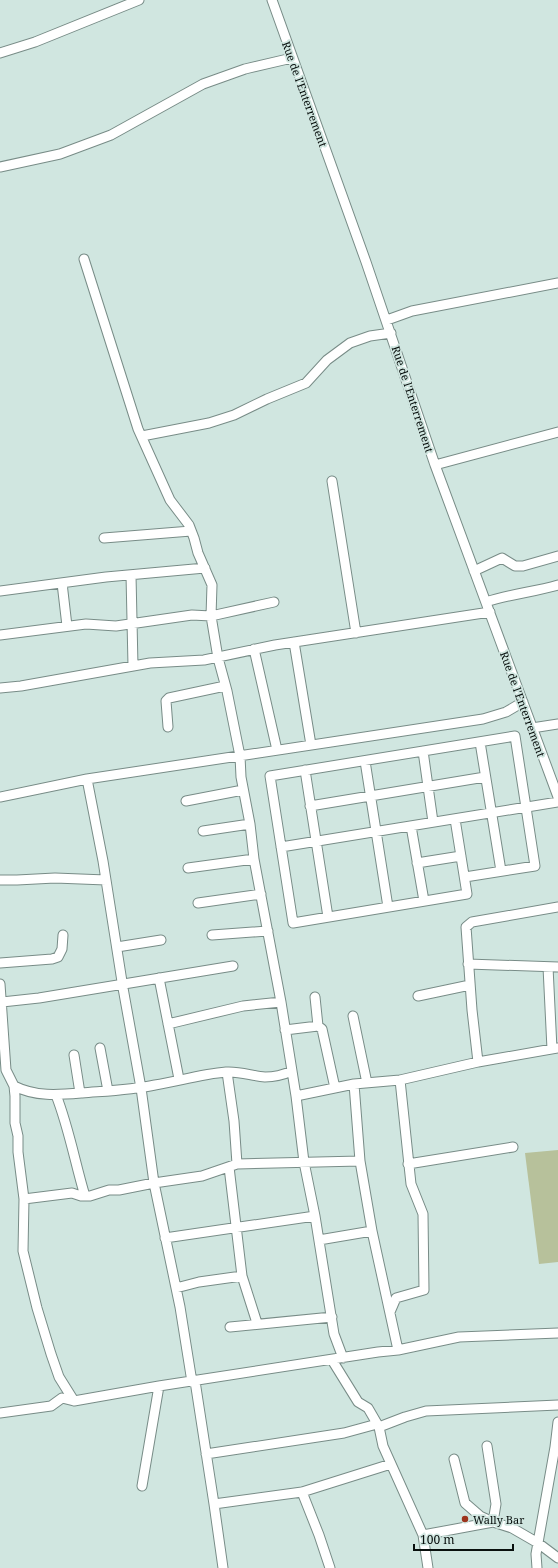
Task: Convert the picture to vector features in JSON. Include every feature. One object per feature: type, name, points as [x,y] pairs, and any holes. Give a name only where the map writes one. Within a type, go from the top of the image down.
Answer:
[{"type":"street","points":[[0,53],[35,42],[139,0]]},
{"type":"street","name":"Rue de l'Enterrement","points":[[272,0],[391,333],[435,465],[532,728],[556,785],[558,797]]},
{"type":"street","points":[[0,168],[60,154],[111,135],[203,84],[244,69],[292,58]]},
{"type":"street","points":[[84,259],[138,429],[170,500],[184,516],[192,531],[198,553],[212,585],[211,616],[218,658],[240,756],[241,777],[250,824],[254,859],[281,1002],[296,1096],[304,1162],[315,1216],[334,1334],[343,1358]]},
{"type":"street","points":[[386,320],[412,311],[558,283]]},
{"type":"street","points":[[142,436],[209,422],[234,415],[306,383],[327,360],[350,343],[370,336],[391,333]]},
{"type":"street","points":[[435,465],[558,432]]},
{"type":"street","points":[[332,481],[356,633]]},
{"type":"street","points":[[104,538],[192,531]]},
{"type":"street","points":[[474,571],[502,558],[515,566],[523,566],[558,556]]},
{"type":"street","points":[[0,591],[131,575],[205,568]]},
{"type":"street","points":[[131,575],[133,666]]},
{"type":"street","points":[[62,583],[67,626]]},
{"type":"street","points":[[486,602],[514,594],[542,590],[558,585]]},
{"type":"street","points":[[0,635],[86,624],[116,626],[192,615],[211,616],[274,602]]},
{"type":"street","points":[[0,688],[21,686],[150,663],[218,658],[254,649],[294,642],[490,612]]},
{"type":"street","points":[[294,642],[311,745]]},
{"type":"street","points":[[254,649],[277,750]]},
{"type":"street","points":[[168,727],[166,701],[169,698],[225,686]]},
{"type":"street","points":[[0,797],[17,792],[87,779],[482,719],[506,712],[523,702]]},
{"type":"street","points":[[532,728],[558,724]]},
{"type":"street","points":[[455,818],[461,856],[468,894],[293,923],[270,776],[515,736],[535,866],[465,877]]},
{"type":"street","points":[[480,742],[500,871]]},
{"type":"street","points":[[423,751],[433,822]]},
{"type":"street","points":[[365,761],[388,907]]},
{"type":"street","points":[[305,770],[328,917]]},
{"type":"street","points":[[310,806],[485,777]]},
{"type":"street","points":[[87,779],[106,880],[141,1088],[154,1183],[194,1381],[223,1568]]},
{"type":"street","points":[[186,801],[243,790]]},
{"type":"street","points":[[281,847],[558,802]]},
{"type":"street","points":[[203,831],[250,824]]},
{"type":"street","points":[[411,826],[424,901]]},
{"type":"street","points":[[417,863],[461,856]]},
{"type":"street","points":[[188,868],[254,859]]},
{"type":"street","points":[[0,880],[54,878],[106,880]]},
{"type":"street","points":[[198,903],[261,894]]},
{"type":"street","points":[[478,1062],[468,964],[466,927],[472,922],[558,907]]},
{"type":"street","points":[[212,935],[268,931]]},
{"type":"street","points":[[0,962],[52,959],[58,957],[62,949],[63,935]]},
{"type":"street","points":[[117,947],[161,940]]},
{"type":"street","points":[[468,964],[558,967]]},
{"type":"street","points":[[2,1002],[123,985],[233,966]]},
{"type":"street","points":[[296,1096],[367,1082],[400,1080],[478,1062],[555,1049],[548,967]]},
{"type":"street","points":[[159,978],[179,1079]]},
{"type":"street","points":[[0,984],[6,1070],[14,1086],[15,1123],[18,1136],[18,1152],[24,1199],[23,1251],[36,1308],[59,1377],[74,1401]]},
{"type":"street","points":[[418,996],[470,986]]},
{"type":"street","points":[[315,997],[318,1026],[322,1029],[335,1088]]},
{"type":"street","points":[[168,1024],[242,1006],[281,1002]]},
{"type":"street","points":[[353,1016],[367,1082]]},
{"type":"street","points":[[285,1030],[318,1026]]},
{"type":"street","points":[[100,1048],[108,1091]]},
{"type":"street","points":[[74,1055],[80,1093]]},
{"type":"street","points":[[14,1086],[31,1093],[56,1095],[141,1088],[179,1079],[227,1072],[265,1077],[280,1076],[292,1071]]},
{"type":"street","points":[[227,1072],[234,1120],[233,1165],[236,1228],[242,1276],[257,1323]]},
{"type":"street","points":[[390,1312],[396,1298],[424,1290],[423,1214],[411,1184],[400,1080]]},
{"type":"street","points":[[354,1084],[360,1161],[372,1231],[398,1350]]},
{"type":"street","points":[[56,1095],[63,1112],[76,1167],[85,1196]]},
{"type":"street","points":[[408,1164],[514,1147]]},
{"type":"street","points":[[24,1199],[72,1193],[81,1196],[90,1196],[109,1190],[119,1190],[202,1176],[233,1165],[360,1161]]},
{"type":"street","points":[[166,1238],[315,1216]]},
{"type":"street","points":[[319,1240],[372,1231]]},
{"type":"street","points":[[176,1288],[199,1282],[242,1276]]},
{"type":"street","points":[[230,1327],[257,1323],[332,1317]]},
{"type":"street","points":[[0,1413],[51,1406],[62,1398],[74,1401],[159,1386],[398,1350],[459,1338],[558,1333]]},
{"type":"street","points":[[332,1360],[358,1402],[368,1408],[378,1426],[383,1446],[423,1535],[428,1568]]},
{"type":"street","points":[[142,1486],[159,1386]]},
{"type":"street","points":[[206,1454],[344,1433],[378,1426],[426,1411],[558,1404]]},
{"type":"street","points":[[537,1568],[536,1554],[557,1447],[558,1422]]},
{"type":"street","points":[[487,1446],[496,1504],[493,1522]]},
{"type":"street","points":[[454,1459],[465,1503],[480,1516],[512,1528],[538,1542],[558,1558]]},
{"type":"street","points":[[214,1504],[302,1492],[391,1464]]},
{"type":"street","points":[[302,1492],[330,1568]]},
{"type":"street","points":[[423,1535],[493,1522]]},
{"type":"green space","points":[[558,1150],[558,1262],[539,1264],[525,1153]]},
{"type":"place","name":"Wally Bar","points":[[465,1519]]}]
